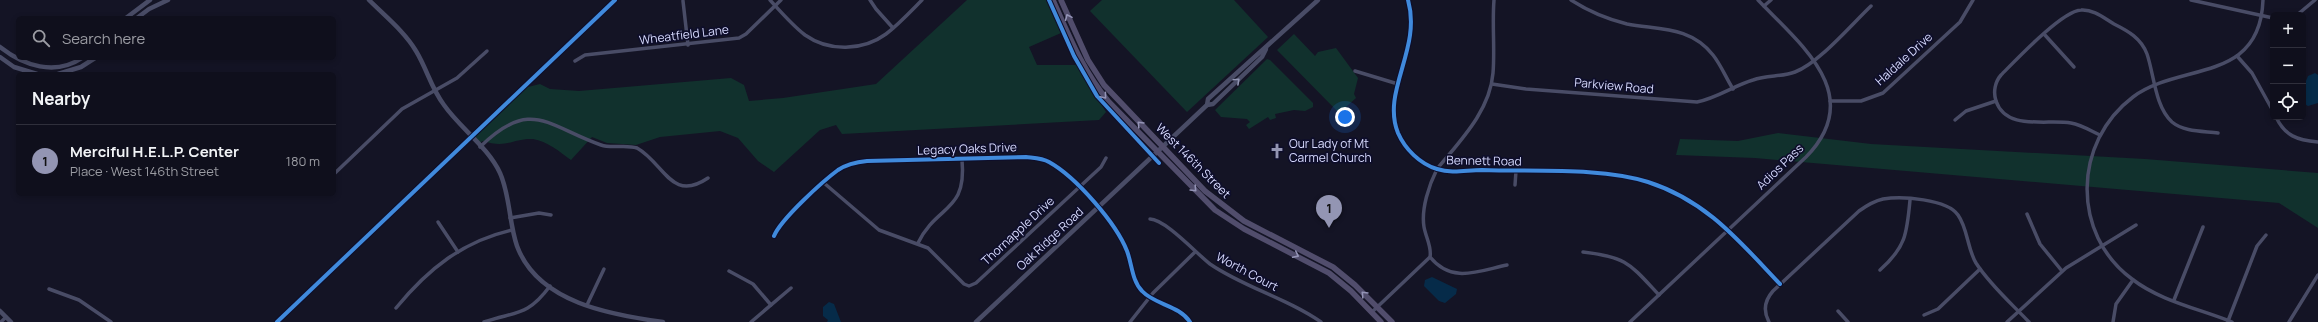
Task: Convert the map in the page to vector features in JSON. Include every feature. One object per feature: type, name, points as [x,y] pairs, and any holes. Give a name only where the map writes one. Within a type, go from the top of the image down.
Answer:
[{"type":"main road","name":"West 146th Street","points":[[1053,0],[1079,57],[1091,78],[1109,102],[1202,197],[1225,217],[1322,268],[1343,284],[1381,322]]},
{"type":"main road","name":"West 146th Street","points":[[1061,0],[1096,73],[1114,96],[1162,147],[1221,205],[1244,220],[1326,262],[1350,280],[1392,322]]},
{"type":"street","points":[[129,16],[150,0]]},
{"type":"street","points":[[140,16],[149,9],[168,0]]},
{"type":"street","points":[[370,0],[412,44],[421,59],[434,91],[500,172],[512,230],[525,262],[537,276],[550,286],[587,306],[622,316],[663,322]]},
{"type":"street","points":[[770,0],[804,34],[831,46],[843,48],[864,45],[879,38],[893,28],[922,0]]},
{"type":"street","name":"Wheatfield Lane","points":[[575,61],[585,55],[688,45],[738,38],[746,34],[781,0]]},
{"type":"street","points":[[870,0],[893,28]]},
{"type":"street","name":"Oak Ridge Road","points":[[976,322],[1207,105],[1208,99],[1258,52],[1266,49],[1318,0]]},
{"type":"street","name":"Bennett Road","points":[[1408,0],[1411,35],[1398,84],[1393,110],[1399,134],[1414,156],[1437,169],[1453,172],[1479,170],[1610,174],[1647,182],[1704,210],[1729,230],[1780,284]]},
{"type":"street","points":[[1494,0],[1492,84],[1481,113],[1437,169],[1427,200],[1424,220],[1430,249],[1430,257],[1439,267],[1454,274],[1464,274],[1507,265]]},
{"type":"street","points":[[1571,0],[1605,18],[1627,24],[1678,31],[1696,39],[1714,55],[1733,89]]},
{"type":"street","name":"Adios Pass","points":[[1630,322],[1812,151],[1824,132],[1830,101],[1826,80],[1815,60],[1758,0]]},
{"type":"street","points":[[1764,6],[1771,0]]},
{"type":"street","name":"Haldale Drive","points":[[1830,101],[1861,101],[1883,93],[1960,22],[1974,0]]},
{"type":"street","points":[[2191,0],[2270,18]]},
{"type":"street","points":[[2263,0],[2261,16],[2252,38],[2237,56],[2215,68],[2156,85],[2141,92],[2125,103],[2110,120],[2100,135],[2089,162],[2086,188],[2089,214],[2101,245],[2116,266],[2132,280],[2151,291],[2229,321],[2257,246],[2266,235]]},
{"type":"street","points":[[2301,12],[2315,0]]},
{"type":"street","points":[[683,1],[688,45]]},
{"type":"street","name":"Parkview Road","points":[[1492,84],[1526,89],[1686,102],[1707,100],[1753,80],[1796,72],[1815,60],[1871,6]]},
{"type":"street","points":[[2100,135],[2069,123],[2012,119],[2001,111],[1996,101],[1995,90],[1998,78],[2044,34],[2071,12],[2082,10],[2096,14],[2134,35],[2142,43],[2163,109],[2174,123],[2186,129],[2218,133]]},
{"type":"street","points":[[2044,34],[2074,67]]},
{"type":"street","points":[[0,47],[16,58]]},
{"type":"street","points":[[336,172],[402,109],[457,78],[487,51]]},
{"type":"street","points":[[2237,56],[2252,73],[2270,106]]},
{"type":"street","points":[[0,57],[14,67],[30,72]]},
{"type":"street","points":[[19,60],[44,67],[69,64],[78,60]]},
{"type":"street","points":[[66,72],[81,68],[92,60]]},
{"type":"street","points":[[1355,71],[1398,84]]},
{"type":"street","points":[[1955,120],[1966,111],[1996,101]]},
{"type":"street","points":[[480,147],[506,125],[522,120],[539,120],[553,123],[603,146],[637,148],[671,181],[679,185],[694,186],[708,178]]},
{"type":"street","points":[[2278,120],[2283,130],[2294,138],[2318,142]]},
{"type":"street","name":"Legacy Oaks Drive","points":[[774,236],[781,224],[824,183],[839,170],[858,162],[1026,157],[1040,159],[1055,166],[1112,222],[1126,251],[1138,287],[1150,297]]},
{"type":"street","name":"Thornapple Drive","points":[[918,243],[933,252],[964,284],[969,286],[976,283],[1101,166],[1106,158]]},
{"type":"street","points":[[824,183],[879,230],[918,243],[927,228],[957,198],[963,184],[962,160]]},
{"type":"street","points":[[1515,184],[1516,172]]},
{"type":"street","points":[[1769,322],[1765,311],[1769,296],[1780,284],[1859,211],[1875,202],[1894,198],[1940,203],[1949,207],[1957,214],[1968,245],[1980,269],[2029,322]]},
{"type":"street","points":[[1880,270],[1894,257],[1904,242],[1910,200]]},
{"type":"street","points":[[510,218],[539,214],[551,215]]},
{"type":"street","points":[[2027,214],[2040,244],[2062,271]]},
{"type":"street","name":"Worth Court","points":[[1150,219],[1161,223],[1195,252],[1229,276],[1321,322]]},
{"type":"street","points":[[438,222],[458,252]]},
{"type":"street","points":[[2007,322],[2062,271],[2101,245],[2136,225]]},
{"type":"street","points":[[2174,300],[2203,227]]},
{"type":"street","points":[[396,308],[424,276],[458,252],[486,237],[512,230]]},
{"type":"street","points":[[1130,322],[1150,297],[1195,252]]},
{"type":"street","points":[[1583,252],[1613,256],[1628,263],[1659,295]]},
{"type":"street","points":[[1372,312],[1430,257]]},
{"type":"street","points":[[587,306],[604,269]]},
{"type":"street","points":[[1924,315],[1938,309],[1980,269]]},
{"type":"street","points":[[729,271],[753,284],[771,305]]},
{"type":"street","points":[[2289,322],[2318,275]]},
{"type":"street","points":[[2113,322],[2116,304],[2132,280]]},
{"type":"street","points":[[484,322],[516,315],[526,310],[537,302],[550,286]]},
{"type":"street","points":[[751,322],[791,288]]},
{"type":"street","points":[[49,289],[79,300],[111,322]]},
{"type":"street","points":[[1150,297],[1182,313],[1190,322]]},
{"type":"street","points":[[0,311],[11,322]]},
{"type":"street","points":[[1838,311],[1848,322]]},
{"type":"street","points":[[1,322],[6,317]]},
{"type":"green space","points":[[967,0],[1048,0],[1061,33],[1029,47],[1037,65],[1077,65],[1106,112],[1099,120],[842,134],[836,125],[820,130],[774,172],[758,161],[738,138],[720,131],[660,137],[636,145],[607,143],[592,137],[571,160],[553,147],[538,140],[526,139],[498,144],[483,141],[479,143],[475,137],[528,87],[540,84],[550,89],[579,91],[731,78],[744,85],[749,101],[783,98],[876,84]]},
{"type":"green space","points":[[1102,0],[1234,0],[1268,37],[1187,112],[1090,11]]},
{"type":"green space","points":[[1294,34],[1315,56],[1318,52],[1336,48],[1358,78],[1354,94],[1356,98],[1339,113],[1277,50]]},
{"type":"green space","points":[[1267,59],[1270,60],[1313,103],[1313,107],[1305,111],[1294,110],[1275,114],[1276,118],[1270,120],[1268,117],[1249,129],[1246,125],[1250,122],[1247,119],[1221,117],[1215,110]]},
{"type":"green space","points":[[1778,133],[1871,144],[2145,159],[2318,173],[2318,228],[2279,203],[1755,158],[1676,155],[1680,139],[1738,141]]},
{"type":"water","points":[[2315,73],[2318,75],[2318,103],[2308,106],[2306,105],[2306,81],[2308,76]]},
{"type":"water","points":[[1432,277],[1457,289],[1456,294],[1445,303],[1439,301],[1424,286],[1425,280]]},
{"type":"water","points":[[829,302],[834,304],[841,322],[827,322],[828,320],[823,316],[823,307]]},
{"type":"cycle path","points":[[277,322],[615,0]]},
{"type":"cycle path","points":[[1049,0],[1074,56],[1097,96],[1159,163]]},
{"type":"cycle path","points":[[1408,0],[1411,18],[1410,36],[1407,53],[1397,85],[1394,101],[1394,117],[1401,139],[1419,160],[1431,167],[1449,171],[1482,170],[1588,172],[1629,177],[1648,182],[1669,190],[1705,211],[1736,238],[1780,284]]},
{"type":"cycle path","points":[[774,236],[785,220],[813,191],[845,166],[867,161],[1026,157],[1041,159],[1049,162],[1071,178],[1105,214],[1122,240],[1129,256],[1136,282],[1142,291],[1147,296],[1180,312],[1190,322]]},
{"type":"place","name":"Our Lady of Mt Carmel Church","points":[[1277,151]]},
{"type":"place","name":"Merciful H.E.L.P. Center","points":[[1329,228]]}]
